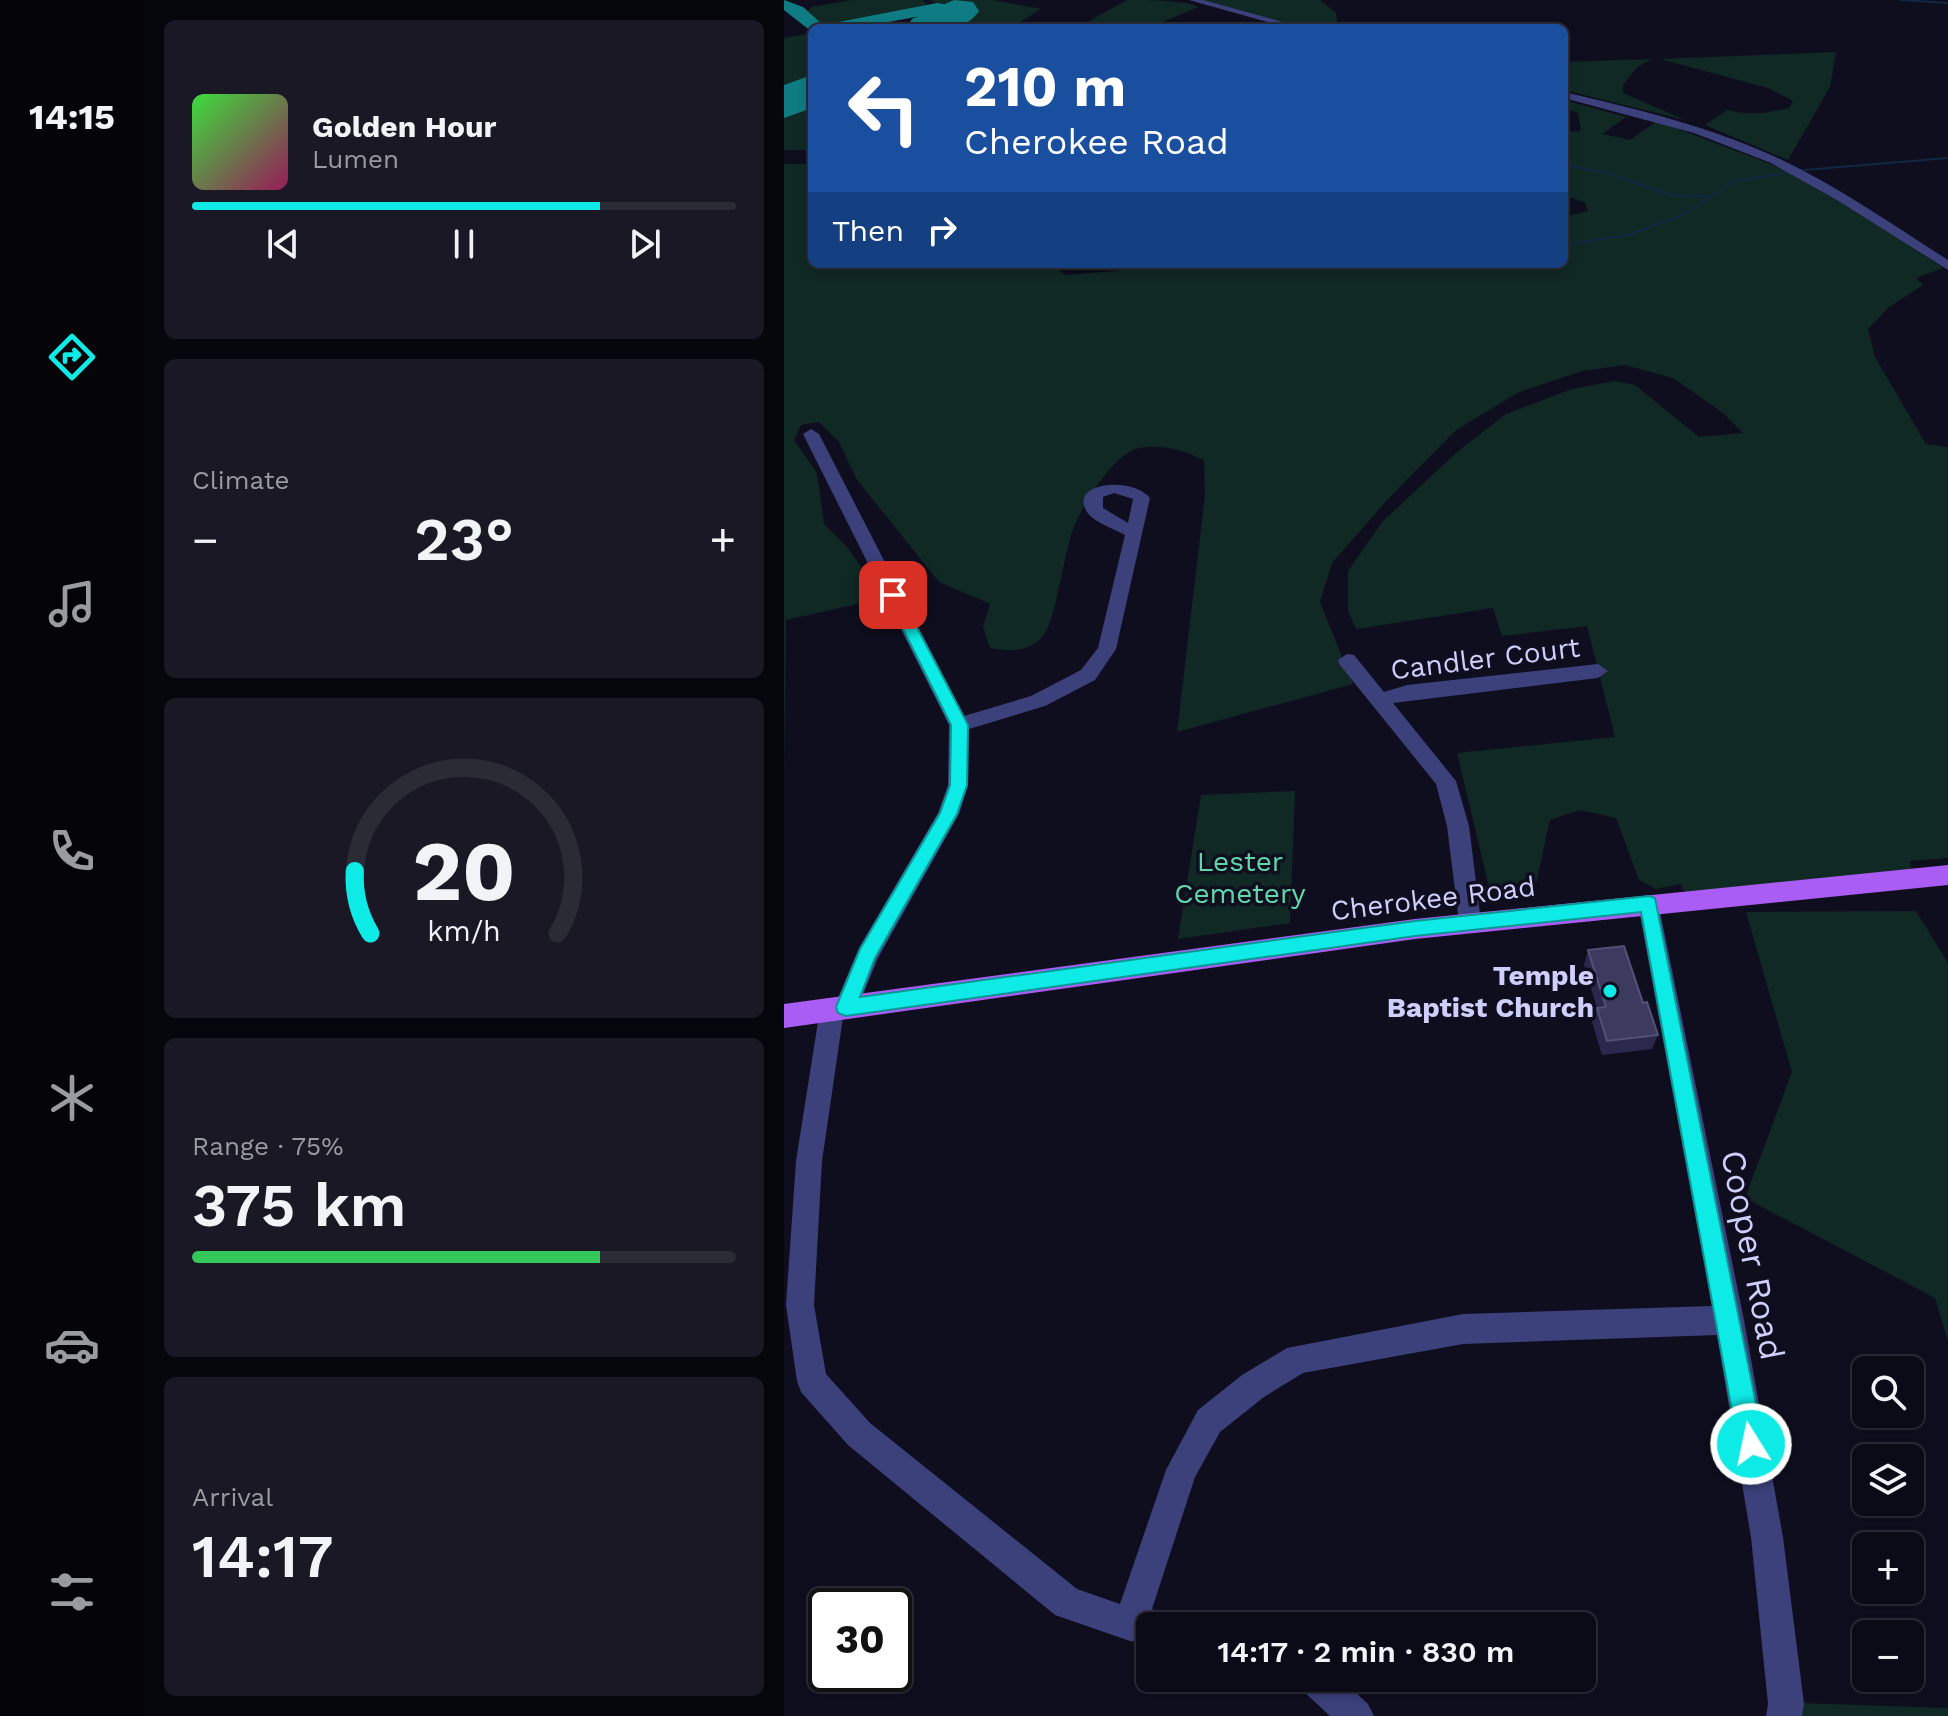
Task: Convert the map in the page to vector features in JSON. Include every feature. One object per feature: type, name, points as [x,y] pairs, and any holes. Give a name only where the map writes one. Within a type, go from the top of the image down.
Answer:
[{"type":"main road","name":"Cherokee Road","points":[[784,1016],[1470,922],[1948,875]]},
{"type":"street","points":[[1193,0],[1285,24]]},
{"type":"street","points":[[1568,96],[1656,118],[1773,160],[1850,202],[1948,266]]},
{"type":"street","points":[[811,434],[959,725],[958,785],[948,814],[839,1008],[809,1161],[800,1305],[812,1381],[859,1434],[1067,1603],[1136,1624]]},
{"type":"street","points":[[959,725],[1038,701],[1088,675],[1107,649],[1134,533]]},
{"type":"street","points":[[1347,660],[1446,781],[1458,826],[1470,922]]},
{"type":"street","name":"Candler Court","points":[[1379,700],[1407,692],[1598,671]]},
{"type":"street","name":"Cooper Road","points":[[1649,904],[1729,1320],[1767,1537],[1786,1704],[1784,1716]]},
{"type":"street","points":[[1144,1612],[1182,1470],[1209,1421],[1253,1386],[1298,1359],[1463,1329],[1729,1320]]},
{"type":"street","points":[[1329,1692],[1356,1716]]},
{"type":"green space","points":[[853,0],[922,0],[927,4],[917,9],[834,24],[817,23],[806,12],[812,7]]},
{"type":"green space","points":[[931,0],[993,0],[1041,9],[1017,24],[957,24],[978,12],[941,7]]},
{"type":"green space","points":[[1127,0],[1155,0],[1198,7],[1158,24],[1084,24]]},
{"type":"green space","points":[[1199,0],[1320,0],[1336,13],[1337,24],[1299,24]]},
{"type":"green space","points":[[808,34],[808,83],[784,96],[784,38]]},
{"type":"green space","points":[[1836,52],[1830,87],[1788,160],[1705,125],[1727,110],[1766,112],[1789,108],[1793,101],[1768,88],[1660,59]]},
{"type":"green space","points":[[1652,59],[1636,68],[1623,85],[1623,93],[1685,120],[1568,91],[1568,62]]},
{"type":"green space","points":[[1568,101],[1626,117],[1602,134],[1630,140],[1657,121],[1784,169],[1835,195],[1943,268],[1916,278],[1923,285],[1889,307],[1868,329],[1875,357],[1926,444],[1948,447],[1948,858],[1910,861],[1912,872],[1685,892],[1680,884],[1656,889],[1639,880],[1616,818],[1580,810],[1550,820],[1534,893],[1512,900],[1489,887],[1457,753],[1615,737],[1587,626],[1502,636],[1493,608],[1356,629],[1348,611],[1348,571],[1383,521],[1456,453],[1506,414],[1572,389],[1615,381],[1635,385],[1699,437],[1743,433],[1723,413],[1673,378],[1625,365],[1582,371],[1519,392],[1456,430],[1388,499],[1332,563],[1320,602],[1353,684],[1177,732],[1205,495],[1204,460],[1181,451],[1156,447],[1139,448],[1119,460],[1099,483],[1076,522],[1045,633],[1028,647],[1005,650],[990,648],[983,627],[990,604],[939,582],[857,480],[839,442],[819,422],[801,425],[794,440],[817,473],[824,524],[847,547],[883,598],[786,620],[784,776],[784,164],[808,164],[808,268],[1055,268],[1065,275],[1125,268],[1568,268],[1568,216],[1588,211],[1585,202],[1568,197],[1568,132],[1581,131],[1578,113],[1568,109]]},
{"type":"green space","points":[[797,106],[808,106],[808,150],[784,150],[784,113]]},
{"type":"green space","name":"Lester Cemetery","points":[[1295,791],[1290,923],[1178,939],[1201,795]]},
{"type":"green space","points":[[1916,911],[1948,963],[1948,1341],[1935,1298],[1745,1198],[1792,1072],[1746,912]]},
{"type":"green space","points":[[1801,1703],[1948,1708],[1948,1716],[1801,1716]]},
{"type":"building","name":"Temple Baptist Church","points":[[1624,946],[1643,1003],[1647,1002],[1658,1035],[1607,1041],[1597,1008],[1606,1007],[1588,950]]},
{"type":"waterway","points":[[1901,0],[1948,3]]},
{"type":"waterway","points":[[1804,170],[1948,158]]},
{"type":"waterway","points":[[1568,166],[1604,172],[1671,195],[1709,196]]},
{"type":"waterway","points":[[1568,244],[1628,235],[1680,216],[1736,181],[1791,172]]},
{"type":"taxiway","points":[[784,3],[813,24]]},
{"type":"taxiway","points":[[851,24],[937,8],[959,11]]},
{"type":"taxiway","points":[[784,103],[808,103]]},
{"type":"runway","points":[[935,24],[959,11]]},
{"type":"runway","points":[[784,104],[808,91]]},
{"type":"place","name":"Temple Baptist Church","points":[[1610,991]]},
{"type":"route","points":[[893,595],[959,725],[961,758],[958,785],[948,814],[867,955],[846,1007],[1415,929],[1649,904],[1751,1444]]}]
